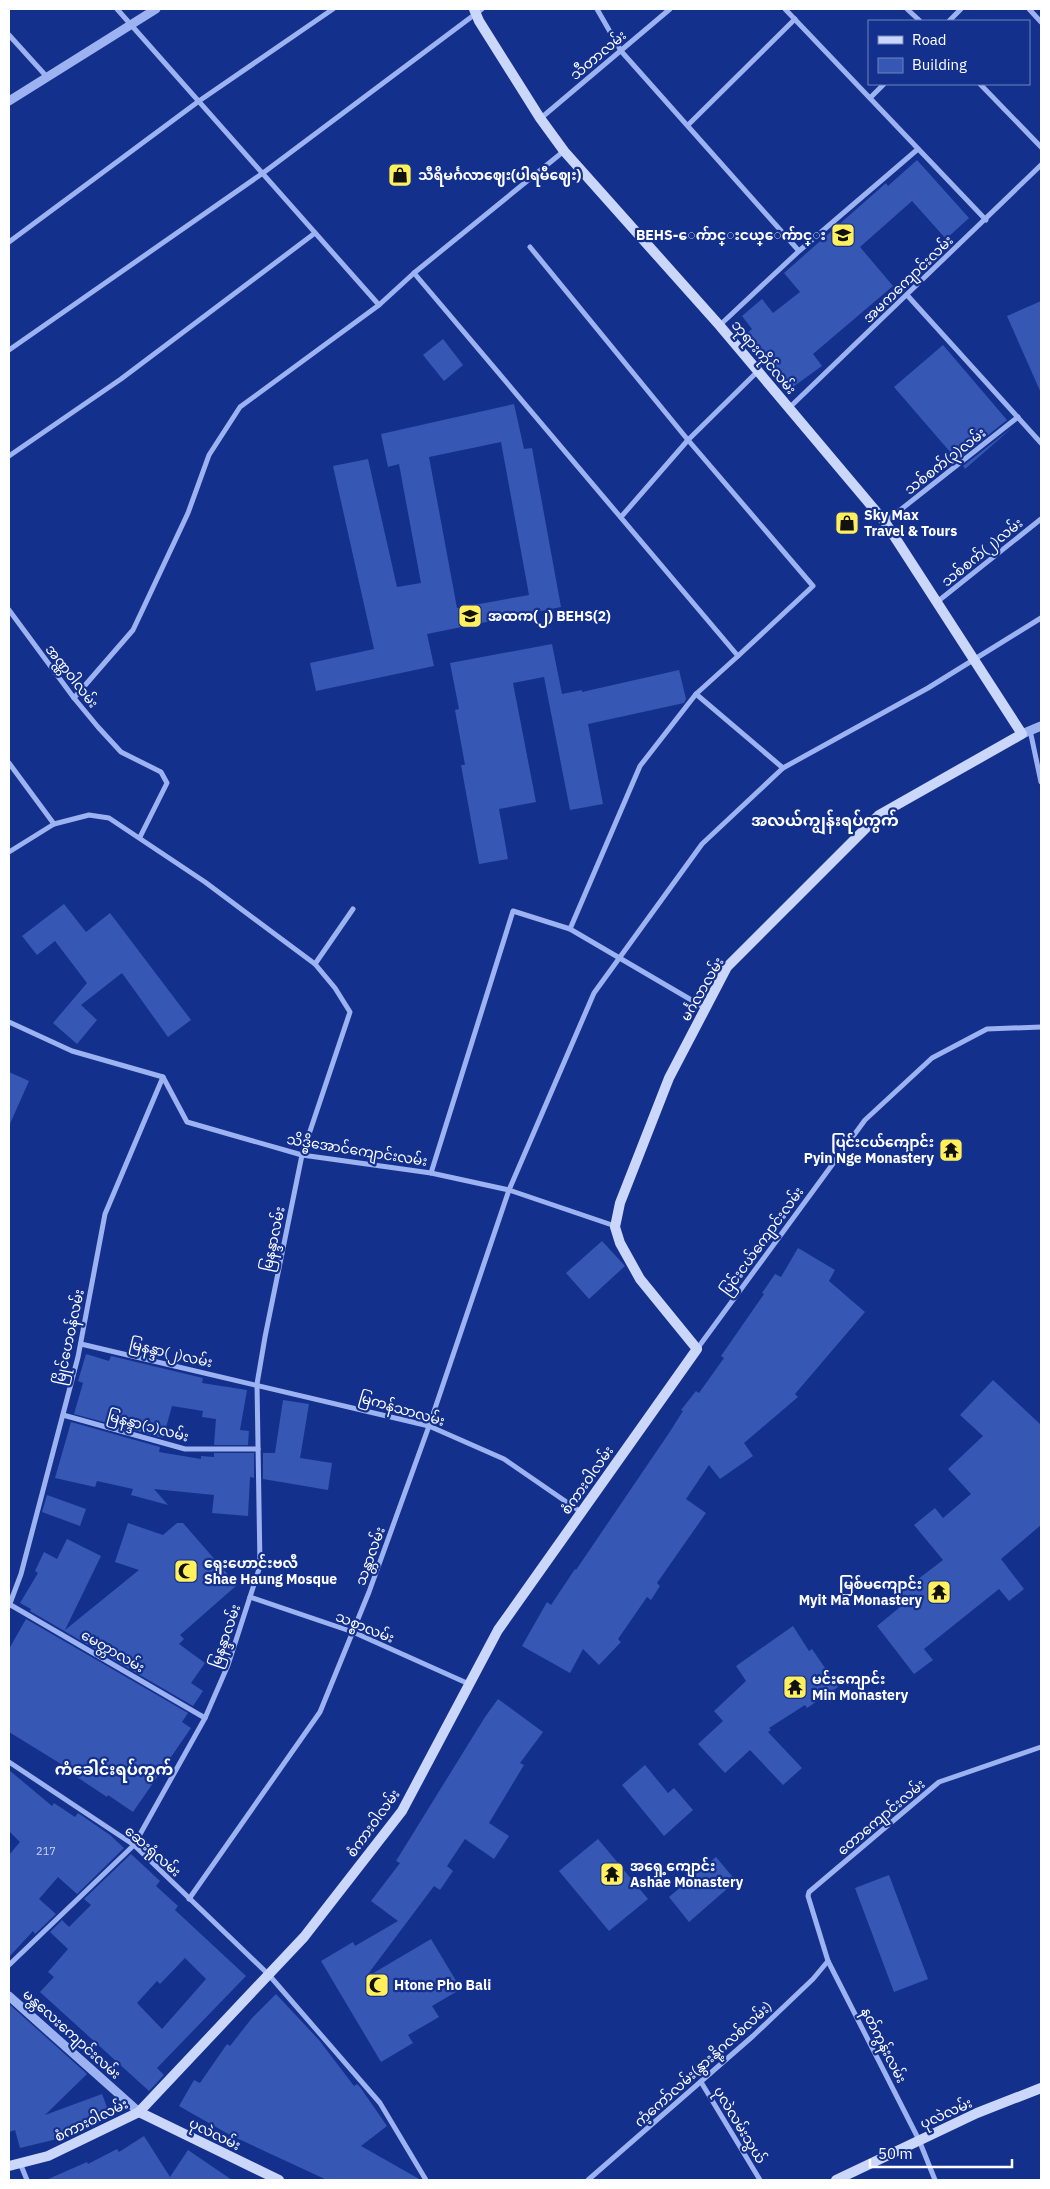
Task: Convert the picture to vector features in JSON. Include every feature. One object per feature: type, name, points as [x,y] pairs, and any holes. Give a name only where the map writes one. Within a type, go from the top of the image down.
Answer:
[{"type":"main road","name":"ဘုရားကိုင်လမ်း","points":[[477,10],[540,118],[564,152],[720,326],[885,522],[973,658],[1026,732]]},
{"type":"main road","name":"မင်္ဂလာလမ်း","points":[[697,1349],[640,1279],[620,1243],[616,1227],[620,1204],[669,1078],[727,966],[880,815],[1026,732]]},
{"type":"main road","name":"စံကားဝါလမ်း","points":[[9,2166],[48,2156],[139,2112],[304,1937],[402,1810],[498,1630],[697,1349]]},
{"type":"main road","name":"ပုလဲလမ်း","points":[[836,2180],[919,2140],[1041,2088]]},
{"type":"main road","name":"ပုလဲလမ်း","points":[[139,2112],[279,2180]]},
{"type":"street","points":[[118,9],[379,305]]},
{"type":"street","points":[[9,101],[156,9]]},
{"type":"street","points":[[9,242],[199,101],[332,9]]},
{"type":"street","points":[[597,9],[621,51],[799,251]]},
{"type":"street","name":"သီတာလမ်း","points":[[540,118],[670,9]]},
{"type":"street","points":[[785,9],[986,220]]},
{"type":"street","points":[[908,9],[919,20]]},
{"type":"street","points":[[949,20],[961,9]]},
{"type":"street","points":[[1029,9],[1041,22]]},
{"type":"street","points":[[9,350],[263,172],[477,10]]},
{"type":"street","points":[[688,125],[795,19]]},
{"type":"street","points":[[9,35],[47,77]]},
{"type":"street","points":[[870,98],[883,85]]},
{"type":"street","points":[[981,85],[1041,147]]},
{"type":"street","points":[[720,326],[799,251],[918,149]]},
{"type":"street","points":[[74,698],[133,630],[188,514],[209,455],[240,407],[379,305],[414,273],[564,152]]},
{"type":"street","name":"အမကကျောင်းလမ်း","points":[[789,408],[1041,165]]},
{"type":"street","points":[[9,456],[121,379],[315,233]]},
{"type":"street","points":[[530,246],[688,440],[813,586],[696,694],[640,766],[570,929]]},
{"type":"street","points":[[414,273],[738,656]]},
{"type":"street","points":[[907,295],[1041,443]]},
{"type":"street","points":[[621,517],[688,440],[758,371]]},
{"type":"street","name":"သစ်စက်(၃)လမ်း","points":[[885,522],[1018,417]]},
{"type":"street","name":"သစ်စက်(၂)လမ်း","points":[[937,602],[1041,519]]},
{"type":"street","name":"အဏ္ဏဝါလမ်း","points":[[9,610],[74,698],[121,752],[161,772],[167,783],[140,837]]},
{"type":"street","name":"သန္တာလမ်း","points":[[189,1899],[320,1712],[369,1592],[429,1426],[509,1190],[594,993],[702,844],[783,768],[928,688],[973,658],[1041,618]]},
{"type":"street","points":[[696,694],[783,768]]},
{"type":"street","name":"မင်္ဂလာလမ်း","points":[[1026,732],[1041,726]]},
{"type":"street","points":[[1026,732],[1041,782]]},
{"type":"street","points":[[9,763],[54,824]]},
{"type":"street","points":[[9,852],[54,824],[89,815],[110,818],[205,882],[315,964],[353,909]]},
{"type":"street","points":[[431,1173],[513,911],[570,929],[705,1008]]},
{"type":"street","name":"မြနန္ဒာလမ်း","points":[[9,1964],[134,1846],[205,1718],[228,1665],[260,1566],[257,1384],[302,1155],[350,1012],[335,988],[315,964]]},
{"type":"street","points":[[9,1022],[72,1051],[163,1077]]},
{"type":"street","name":"ပြင်းငယ်ကျောင်းလမ်း","points":[[697,1349],[865,1120],[932,1058],[987,1029],[1041,1027]]},
{"type":"street","name":"သိဒ္ဓိအောင်ကျောင်းလမ်း","points":[[163,1077],[187,1122],[302,1155],[431,1173],[509,1190],[616,1227]]},
{"type":"street","name":"မြိုင်ဟေဝန်လမ်း","points":[[9,1605],[21,1574],[81,1344],[105,1214],[163,1077]]},
{"type":"street","name":"မြနန္ဒာ(၂)လမ်း","points":[[81,1344],[257,1384]]},
{"type":"street","name":"မြကန်သာလမ်း","points":[[257,1384],[429,1426],[504,1459],[581,1512]]},
{"type":"street","name":"မြနန္ဒာ(၁)လမ်း","points":[[63,1415],[185,1450],[258,1449]]},
{"type":"street","name":"သစ္စာလမ်း","points":[[250,1597],[353,1632],[469,1684]]},
{"type":"street","name":"မေတ္တာလမ်း","points":[[9,1605],[205,1718]]},
{"type":"street","name":"တောကျောင်းလမ်း","points":[[828,1961],[808,1900],[809,1892],[939,1782],[1041,1747]]},
{"type":"street","name":"ဆေးရုံလမ်း","points":[[9,1762],[134,1846],[269,1975],[380,2103],[426,2180]]},
{"type":"street","name":"ကံ့ကော်လမ်း(နွားနို့ဂလစ်လမ်း)","points":[[588,2180],[813,1980],[828,1961]]},
{"type":"street","name":"နတ်ကွန်းလမ်း","points":[[828,1961],[919,2140],[935,2180]]},
{"type":"street","name":"မန္တလေးကျောင်းလမ်း","points":[[9,1996],[139,2112]]},
{"type":"street","name":"ပုလဲလမ်းသွယ်","points":[[700,2082],[760,2180]]},
{"type":"street","points":[[20,2163],[27,2180]]},
{"type":"building","points":[[917,160],[969,218],[946,239],[912,201],[860,247],[893,286],[813,354],[822,366],[790,389],[747,333],[752,329],[742,316],[762,299],[773,313],[800,292],[784,273],[886,183],[888,186]]},
{"type":"building","points":[[1041,301],[1041,393],[1007,316]]},
{"type":"building","points":[[443,339],[463,365],[444,381],[423,355]]},
{"type":"building","points":[[943,345],[1007,420],[957,460],[894,387]]},
{"type":"building","points":[[514,404],[524,449],[532,448],[561,607],[427,634],[434,666],[316,691],[310,663],[374,649],[333,466],[368,459],[397,587],[421,583],[399,464],[388,467],[381,434]],"holes":[[[501,442],[529,595],[457,608],[429,457]]]},
{"type":"building","points":[[1013,427],[965,469],[963,466]]},
{"type":"building","points":[[552,644],[562,694],[582,690],[582,692],[679,670],[686,699],[684,703],[588,724],[603,804],[570,810],[544,677],[513,683],[536,802],[499,809],[508,859],[479,864],[461,765],[465,765],[455,710],[459,709],[450,663]]},
{"type":"building","points":[[64,904],[86,932],[110,913],[191,1020],[168,1037],[122,973],[81,1005],[97,1020],[77,1044],[53,1023],[87,983],[55,941],[37,955],[22,936]]},
{"type":"building","points":[[9,1072],[29,1081],[9,1126]]},
{"type":"building","points":[[602,1241],[625,1266],[589,1299],[566,1273]]},
{"type":"building","points":[[798,1248],[835,1270],[829,1281],[865,1312],[795,1394],[798,1397],[744,1443],[753,1456],[720,1479],[709,1465],[686,1499],[706,1513],[657,1583],[660,1586],[651,1600],[647,1597],[618,1639],[621,1642],[599,1665],[583,1649],[570,1673],[522,1646],[547,1602],[551,1605],[576,1570],[669,1433],[683,1411],[681,1410],[696,1391],[699,1393],[724,1358],[721,1356],[764,1294],[762,1293],[775,1274],[781,1277]]},
{"type":"building","points":[[86,1354],[109,1361],[111,1356],[203,1378],[202,1383],[247,1390],[240,1430],[249,1431],[248,1445],[214,1445],[216,1419],[202,1417],[203,1411],[172,1406],[163,1438],[74,1414],[83,1383],[78,1381]]},
{"type":"building","points":[[993,1380],[1041,1425],[1041,1525],[1001,1559],[1024,1589],[1009,1601],[999,1589],[924,1649],[933,1660],[914,1674],[877,1626],[899,1608],[892,1599],[943,1560],[914,1525],[935,1508],[943,1518],[971,1494],[948,1469],[983,1436],[960,1415]]},
{"type":"building","points":[[283,1400],[309,1404],[300,1458],[332,1463],[328,1490],[263,1479],[263,1453],[275,1453]]},
{"type":"building","points":[[71,1422],[160,1447],[159,1452],[201,1459],[201,1456],[214,1457],[214,1453],[254,1453],[254,1478],[250,1477],[248,1516],[212,1513],[214,1495],[154,1489],[168,1505],[131,1495],[133,1489],[97,1481],[95,1487],[55,1478]]},
{"type":"building","points":[[47,1495],[86,1509],[80,1526],[42,1512]]},
{"type":"building","points":[[128,1523],[163,1535],[177,1523],[183,1523],[237,1585],[180,1635],[184,1639],[179,1644],[205,1663],[191,1683],[203,1691],[193,1706],[30,1611],[31,1609],[20,1603],[38,1573],[35,1571],[44,1552],[57,1559],[67,1539],[101,1556],[65,1630],[139,1570],[115,1562]]},
{"type":"building","points":[[26,1619],[188,1713],[182,1722],[191,1728],[133,1812],[9,1732],[9,1649]]},
{"type":"building","points":[[793,1626],[809,1651],[812,1649],[838,1687],[807,1708],[805,1705],[769,1728],[771,1730],[768,1732],[802,1768],[783,1785],[750,1750],[725,1773],[698,1744],[723,1721],[714,1711],[746,1681],[736,1666]]},
{"type":"building","points":[[498,1699],[543,1732],[520,1763],[524,1765],[489,1823],[509,1836],[494,1859],[465,1839],[447,1866],[453,1871],[440,1890],[434,1886],[365,1978],[431,1939],[461,1989],[432,2006],[439,2017],[408,2035],[413,2043],[381,2062],[321,1961],[353,1942],[355,1946],[398,1921],[371,1901],[400,1863],[396,1861]]},
{"type":"building","points":[[645,1765],[668,1793],[674,1788],[693,1810],[664,1836],[622,1785]]},
{"type":"building","points":[[9,1770],[52,1806],[54,1803],[75,1817],[78,1813],[110,1835],[124,1848],[77,1894],[58,1877],[39,1899],[56,1914],[35,1934],[33,1931],[9,1957],[9,1855],[20,1842],[9,1831]]},
{"type":"building","points":[[598,1839],[648,1899],[609,1931],[559,1871]]},
{"type":"building","points":[[131,1854],[160,1881],[156,1886],[178,1906],[175,1910],[246,1976],[157,2068],[164,2075],[149,2091],[40,1992],[54,1977],[48,1972],[68,1949],[50,1932],[62,1920],[69,1927],[91,1905],[84,1899]],"holes":[[[185,1958],[206,1979],[162,2029],[137,2003],[157,1981],[160,1984]]]},
{"type":"building","points":[[716,1857],[736,1881],[689,1922],[669,1897]]},
{"type":"building","points":[[889,1875],[928,1979],[894,1992],[855,1888]]},
{"type":"building","points":[[276,1994],[319,2040],[354,2086],[357,2084],[360,2087],[387,2126],[361,2146],[421,2180],[327,2180],[230,2135],[179,2106],[194,2080],[200,2083],[227,2044],[230,2046],[252,2018]]},
{"type":"building","points":[[9,2004],[87,2074],[45,2115],[102,2094],[111,2118],[53,2140],[20,2148],[15,2130],[9,2132]]},
{"type":"building","points":[[144,2136],[170,2177],[188,2150],[232,2180],[46,2180],[87,2162],[88,2164],[117,2149],[119,2152]]},
{"type":"place","name":"သီရိမင်္ဂလာဈေး(ပါရမီဈေး)","points":[[400,175]]},
{"type":"place","name":"BEHS-ေက်ာင္းငယ္ေက်ာင္း","points":[[843,235]]},
{"type":"place","name":"Sky Max Travel & Tours","points":[[847,523]]},
{"type":"place","name":"အထက(၂) BEHS(2)","points":[[470,616]]},
{"type":"place","name":"ပြင်းငယ်ကျောင်း Pyin Nge Monastery","points":[[951,1150]]},
{"type":"place","name":"ရှေးဟောင်းဗလီ Shae Haung Mosque","points":[[186,1571]]},
{"type":"place","name":"မြစ်မကျောင်း Myit Ma Monastery","points":[[939,1592]]},
{"type":"place","name":"မင်းကျောင်း Min Monastery","points":[[795,1687]]},
{"type":"place","name":"အရှေ့ကျောင်း Ashae Monastery","points":[[612,1874]]},
{"type":"place","name":"Htone Pho Bali","points":[[377,1985]]},
{"type":"district","name":"အလယ်ကျွန်းရပ်ကွက်","points":[[825,820]]},
{"type":"district","name":"ကံခေါင်းရပ်ကွက်","points":[[114,1769]]}]
